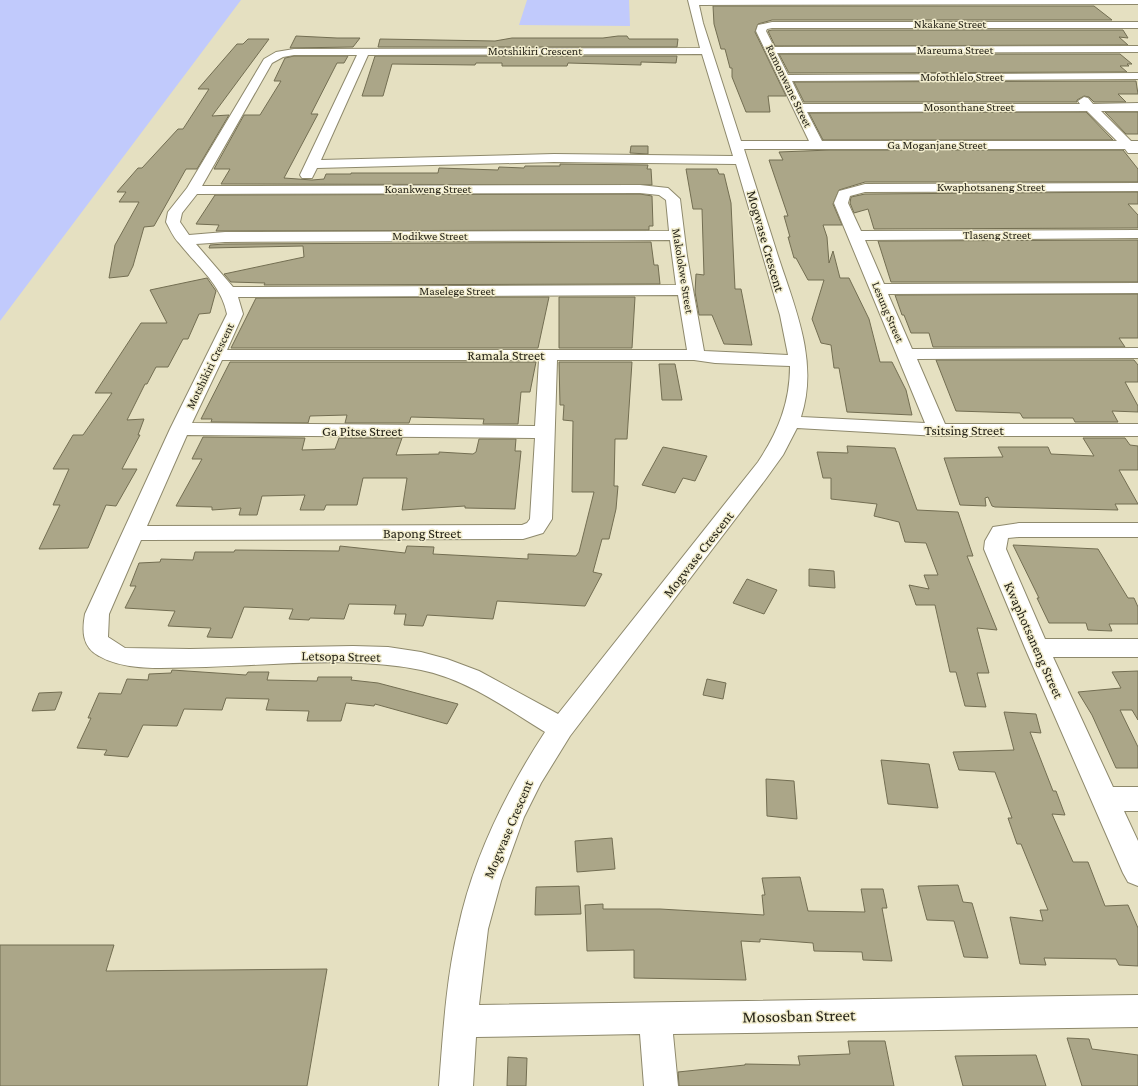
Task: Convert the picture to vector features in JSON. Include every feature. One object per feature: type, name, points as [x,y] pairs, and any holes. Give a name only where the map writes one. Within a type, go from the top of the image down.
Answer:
[{"type":"street","points":[[693,1],[1138,1]]},
{"type":"street","name":"Mogwase Crescent","points":[[456,1086],[460,1021],[473,929],[486,881],[510,817],[531,776],[561,729],[725,521],[774,453],[790,422],[796,404],[799,382],[798,360],[794,338],[693,1]]},
{"type":"street","points":[[964,1],[986,24]]},
{"type":"street","points":[[1006,24],[1090,107],[1133,144],[1138,155]]},
{"type":"street","name":"Nkakane Street","points":[[762,27],[772,25],[1138,24]]},
{"type":"street","name":"Ramonwane Street","points":[[762,27],[761,31],[818,146]]},
{"type":"street","name":"Mareuma Street","points":[[771,50],[1138,49]]},
{"type":"street","points":[[300,189],[364,51]]},
{"type":"street","name":"Motshikiri Crescent","points":[[105,650],[95,638],[94,632],[97,614],[180,429],[235,314],[234,303],[230,292],[184,240],[173,222],[175,212],[193,190],[272,58],[287,52],[707,51]]},
{"type":"street","name":"Mofothlelo Street","points":[[785,78],[1138,76]]},
{"type":"street","name":"Mosonthane Street","points":[[800,108],[1138,107]]},
{"type":"street","name":"Ga Moganjane Street","points":[[312,164],[739,152],[818,146],[1133,144]]},
{"type":"street","name":"Kwaphotsaneng Street","points":[[844,194],[850,191],[865,188],[1138,187]]},
{"type":"street","name":"Koankweng Street","points":[[193,190],[640,189],[663,191]]},
{"type":"street","name":"Makolokwe Street","points":[[663,191],[673,199],[676,235],[684,290],[696,348],[694,355]]},
{"type":"street","name":"Lesung Street","points":[[844,194],[841,203],[938,430]]},
{"type":"street","name":"Tlaseng Street","points":[[856,236],[1138,234]]},
{"type":"street","name":"Modikwe Street","points":[[184,240],[226,237],[676,235]]},
{"type":"street","points":[[878,289],[1138,288]]},
{"type":"street","name":"Maselege Street","points":[[230,292],[684,290]]},
{"type":"street","points":[[906,354],[1138,353]]},
{"type":"street","name":"Ramala Street","points":[[215,355],[694,355],[715,358],[798,360]]},
{"type":"street","name":"Bapong Street","points":[[134,534],[524,532],[535,528],[541,519],[548,355]]},
{"type":"street","name":"Tsitsing Street","points":[[790,422],[848,427],[938,430],[1138,430]]},
{"type":"street","name":"Ga Pitse Street","points":[[180,429],[544,432]]},
{"type":"street","name":"Kwaphotsaneng Street","points":[[1138,530],[1019,530],[1001,532],[996,541],[995,549],[1036,648],[1106,799],[1138,873]]},
{"type":"street","points":[[1036,648],[1138,648]]},
{"type":"street","name":"Letsopa Street","points":[[105,650],[122,657],[142,658],[336,654],[412,659],[438,665],[471,678],[561,729]]},
{"type":"street","points":[[1106,799],[1138,799]]},
{"type":"street","name":"Mososban Street","points":[[460,1021],[1138,1011]]},
{"type":"street","points":[[655,1018],[660,1086]]},
{"type":"shaded area","points":[[0,0],[241,0],[0,321]]},
{"type":"shaded area","points":[[527,0],[629,0],[630,26],[519,25]]},
{"type":"building","points":[[713,6],[1094,6],[1112,20],[772,20],[758,24],[755,32],[786,96],[768,96],[770,112],[746,112],[732,77],[732,68],[730,68],[725,49],[721,49],[714,24]]},
{"type":"building","points":[[1123,30],[1128,38],[1119,37],[1128,45],[775,46],[768,31]]},
{"type":"building","points":[[296,36],[360,38],[353,47],[290,48]]},
{"type":"building","points":[[627,36],[629,39],[678,39],[677,47],[378,47],[380,39],[495,41],[512,38],[603,38]]},
{"type":"building","points":[[248,39],[269,39],[212,116],[229,115],[197,169],[186,169],[154,226],[144,227],[133,266],[128,276],[109,278],[115,245],[139,202],[119,202],[126,192],[117,192],[138,168],[142,168],[178,129],[183,129],[209,89],[198,89],[237,44],[243,44]]},
{"type":"building","points":[[779,54],[1120,54],[1132,64],[1127,64],[1129,66],[1120,66],[1127,72],[789,73]]},
{"type":"building","points":[[294,56],[348,56],[344,63],[337,63],[311,114],[318,114],[284,178],[312,180],[324,179],[326,174],[438,173],[439,168],[498,170],[499,167],[524,168],[525,166],[560,166],[560,164],[648,165],[647,169],[651,169],[652,185],[221,184],[230,169],[214,169],[244,115],[260,115],[281,81],[274,81],[285,58]]},
{"type":"building","points":[[375,56],[677,56],[676,63],[641,62],[641,65],[568,63],[567,66],[502,66],[502,63],[476,63],[475,65],[392,64],[383,96],[362,96]]},
{"type":"building","points":[[1136,81],[1138,94],[1118,94],[1126,102],[1094,102],[1089,97],[1084,96],[1077,100],[1077,102],[804,102],[794,82]]},
{"type":"building","points":[[1086,112],[1113,140],[823,140],[809,113]]},
{"type":"building","points":[[1105,112],[1138,112],[1138,134],[1126,134]]},
{"type":"building","points":[[631,146],[648,146],[648,154],[630,153]]},
{"type":"building","points":[[830,150],[1123,150],[1138,169],[1138,182],[865,182],[839,190],[833,204],[842,225],[823,225],[827,237],[829,263],[833,251],[840,278],[849,278],[869,319],[880,362],[892,362],[906,390],[912,415],[847,412],[839,368],[834,368],[831,345],[821,343],[812,319],[824,280],[808,280],[796,258],[794,258],[784,216],[788,216],[769,160],[783,160],[779,152]]},
{"type":"building","points":[[686,169],[717,169],[719,174],[724,174],[731,203],[735,289],[741,289],[752,345],[724,344],[712,315],[699,315],[695,292],[696,274],[704,275],[702,209],[693,209]]},
{"type":"building","points":[[1138,192],[1138,204],[1128,204],[1138,215],[1138,228],[874,229],[868,209],[854,213],[850,203],[851,197],[865,194]]},
{"type":"building","points":[[640,194],[652,196],[653,226],[649,226],[649,230],[216,231],[219,225],[196,224],[215,195]]},
{"type":"building","points":[[1138,240],[1138,282],[891,282],[878,241]]},
{"type":"building","points":[[651,242],[654,265],[658,265],[660,284],[264,285],[265,283],[231,282],[224,274],[304,257],[303,246],[209,248],[210,245],[225,244]]},
{"type":"building","points":[[207,278],[216,291],[210,313],[199,314],[188,339],[183,339],[168,367],[156,367],[147,384],[145,384],[127,420],[144,419],[138,435],[140,435],[122,469],[137,469],[116,506],[106,505],[88,548],[39,549],[60,505],[53,505],[69,469],[53,469],[73,435],[83,435],[112,393],[95,393],[141,323],[167,323],[150,290]]},
{"type":"building","points":[[1138,294],[1138,338],[1119,338],[1125,347],[933,347],[929,333],[911,333],[904,315],[902,315],[895,295]]},
{"type":"building","points":[[549,297],[538,348],[231,348],[256,298]]},
{"type":"building","points":[[559,297],[635,297],[632,348],[559,348]]},
{"type":"building","points":[[936,360],[1134,360],[1138,365],[1138,382],[1125,382],[1138,406],[1138,412],[1112,411],[1118,422],[1075,422],[1073,418],[1023,418],[1020,413],[956,411]]},
{"type":"building","points":[[230,362],[536,362],[530,392],[521,392],[518,424],[483,424],[484,419],[411,417],[409,423],[345,423],[347,415],[310,416],[308,423],[211,422],[212,419],[201,419]]},
{"type":"building","points":[[559,362],[632,362],[627,439],[615,439],[614,486],[618,486],[616,509],[609,539],[602,539],[593,572],[602,574],[585,606],[497,601],[493,619],[427,615],[423,626],[404,625],[406,614],[394,614],[396,605],[349,604],[344,619],[310,618],[309,620],[289,619],[293,609],[244,607],[232,638],[207,637],[211,628],[168,626],[175,611],[125,608],[136,586],[130,586],[139,563],[160,562],[161,559],[193,560],[195,552],[234,552],[235,550],[339,551],[340,546],[405,553],[407,546],[434,547],[433,554],[528,559],[528,554],[576,556],[579,552],[594,492],[572,492],[573,421],[563,420],[564,405],[560,405]]},
{"type":"building","points":[[659,364],[675,364],[682,400],[662,400]]},
{"type":"building","points":[[203,437],[305,438],[302,450],[335,449],[339,438],[402,438],[396,455],[439,454],[439,452],[473,454],[476,452],[479,439],[516,439],[515,451],[521,451],[515,509],[465,508],[465,506],[402,510],[407,478],[363,478],[357,505],[326,505],[324,510],[300,510],[305,495],[262,496],[257,515],[239,515],[241,508],[212,510],[212,507],[176,506],[202,459],[192,459]]},
{"type":"building","points":[[1083,438],[1125,438],[1130,445],[1138,446],[1138,470],[1119,470],[1138,504],[1115,504],[1118,510],[995,507],[992,506],[988,497],[985,498],[986,506],[960,505],[944,458],[1003,457],[998,447],[1048,447],[1051,454],[1094,456]]},
{"type":"building","points":[[847,446],[895,448],[917,510],[958,512],[973,556],[967,556],[997,630],[977,628],[989,673],[977,673],[986,707],[965,706],[956,672],[950,672],[935,605],[916,605],[909,585],[929,589],[924,575],[938,575],[926,543],[905,542],[899,522],[874,516],[877,504],[831,499],[831,478],[823,478],[817,452],[848,453]]},
{"type":"building","points":[[663,447],[707,456],[695,481],[683,478],[675,493],[642,485]]},
{"type":"building","points":[[1013,545],[1098,549],[1128,598],[1134,598],[1138,607],[1138,624],[1109,624],[1112,631],[1088,630],[1086,623],[1049,623],[1037,598],[1039,598]]},
{"type":"building","points":[[809,569],[834,571],[835,588],[809,586]]},
{"type":"building","points":[[747,579],[777,590],[764,614],[733,603]]},
{"type":"building","points":[[172,670],[246,675],[248,672],[269,672],[267,680],[317,681],[318,677],[352,677],[351,680],[378,683],[458,704],[447,724],[375,704],[374,706],[346,703],[341,721],[307,721],[309,711],[266,710],[269,699],[226,698],[222,710],[184,709],[177,726],[143,725],[128,757],[104,755],[107,750],[77,748],[91,718],[88,718],[99,693],[121,694],[127,679],[148,680],[149,674],[171,673]]},
{"type":"building","points":[[1138,671],[1138,720],[1132,710],[1120,710],[1138,747],[1138,768],[1116,768],[1092,715],[1078,692],[1121,688],[1112,672]]},
{"type":"building","points":[[707,679],[726,683],[723,699],[703,695]]},
{"type":"building","points":[[62,692],[55,710],[32,711],[39,693]]},
{"type":"building","points":[[1004,712],[1036,714],[1041,733],[1030,732],[1053,791],[1056,791],[1065,815],[1052,814],[1073,862],[1088,862],[1105,906],[1128,905],[1138,928],[1138,966],[1119,965],[1116,959],[1044,958],[1046,965],[1020,964],[1010,917],[1043,921],[1040,910],[1048,910],[1021,844],[1017,844],[1008,818],[1012,818],[995,772],[959,770],[953,752],[1014,750]]},
{"type":"building","points":[[881,760],[929,764],[938,808],[888,804]]},
{"type":"building","points":[[766,779],[794,781],[797,819],[767,816]]},
{"type":"building","points":[[612,838],[615,869],[577,872],[575,841]]},
{"type":"building","points":[[800,877],[808,911],[865,912],[861,889],[883,889],[887,908],[882,908],[892,961],[863,960],[862,952],[814,951],[813,943],[760,939],[760,942],[741,941],[746,980],[634,978],[634,950],[587,951],[585,905],[603,904],[603,909],[660,909],[764,915],[762,895],[765,895],[762,878]]},
{"type":"building","points":[[958,885],[963,902],[972,903],[988,958],[964,957],[954,921],[927,920],[918,886]]},
{"type":"building","points":[[579,886],[581,914],[535,915],[536,887]]},
{"type":"building","points":[[0,945],[114,945],[106,971],[327,969],[307,1086],[0,1086]]},
{"type":"building","points":[[1067,1038],[1089,1039],[1092,1049],[1138,1055],[1138,1086],[1082,1086]]},
{"type":"building","points":[[848,1041],[885,1041],[894,1086],[679,1086],[678,1072],[745,1064],[800,1065],[798,1056],[850,1054]]},
{"type":"building","points":[[1036,1055],[1046,1086],[963,1086],[955,1056]]},
{"type":"building","points":[[508,1057],[527,1058],[526,1086],[507,1086]]}]
